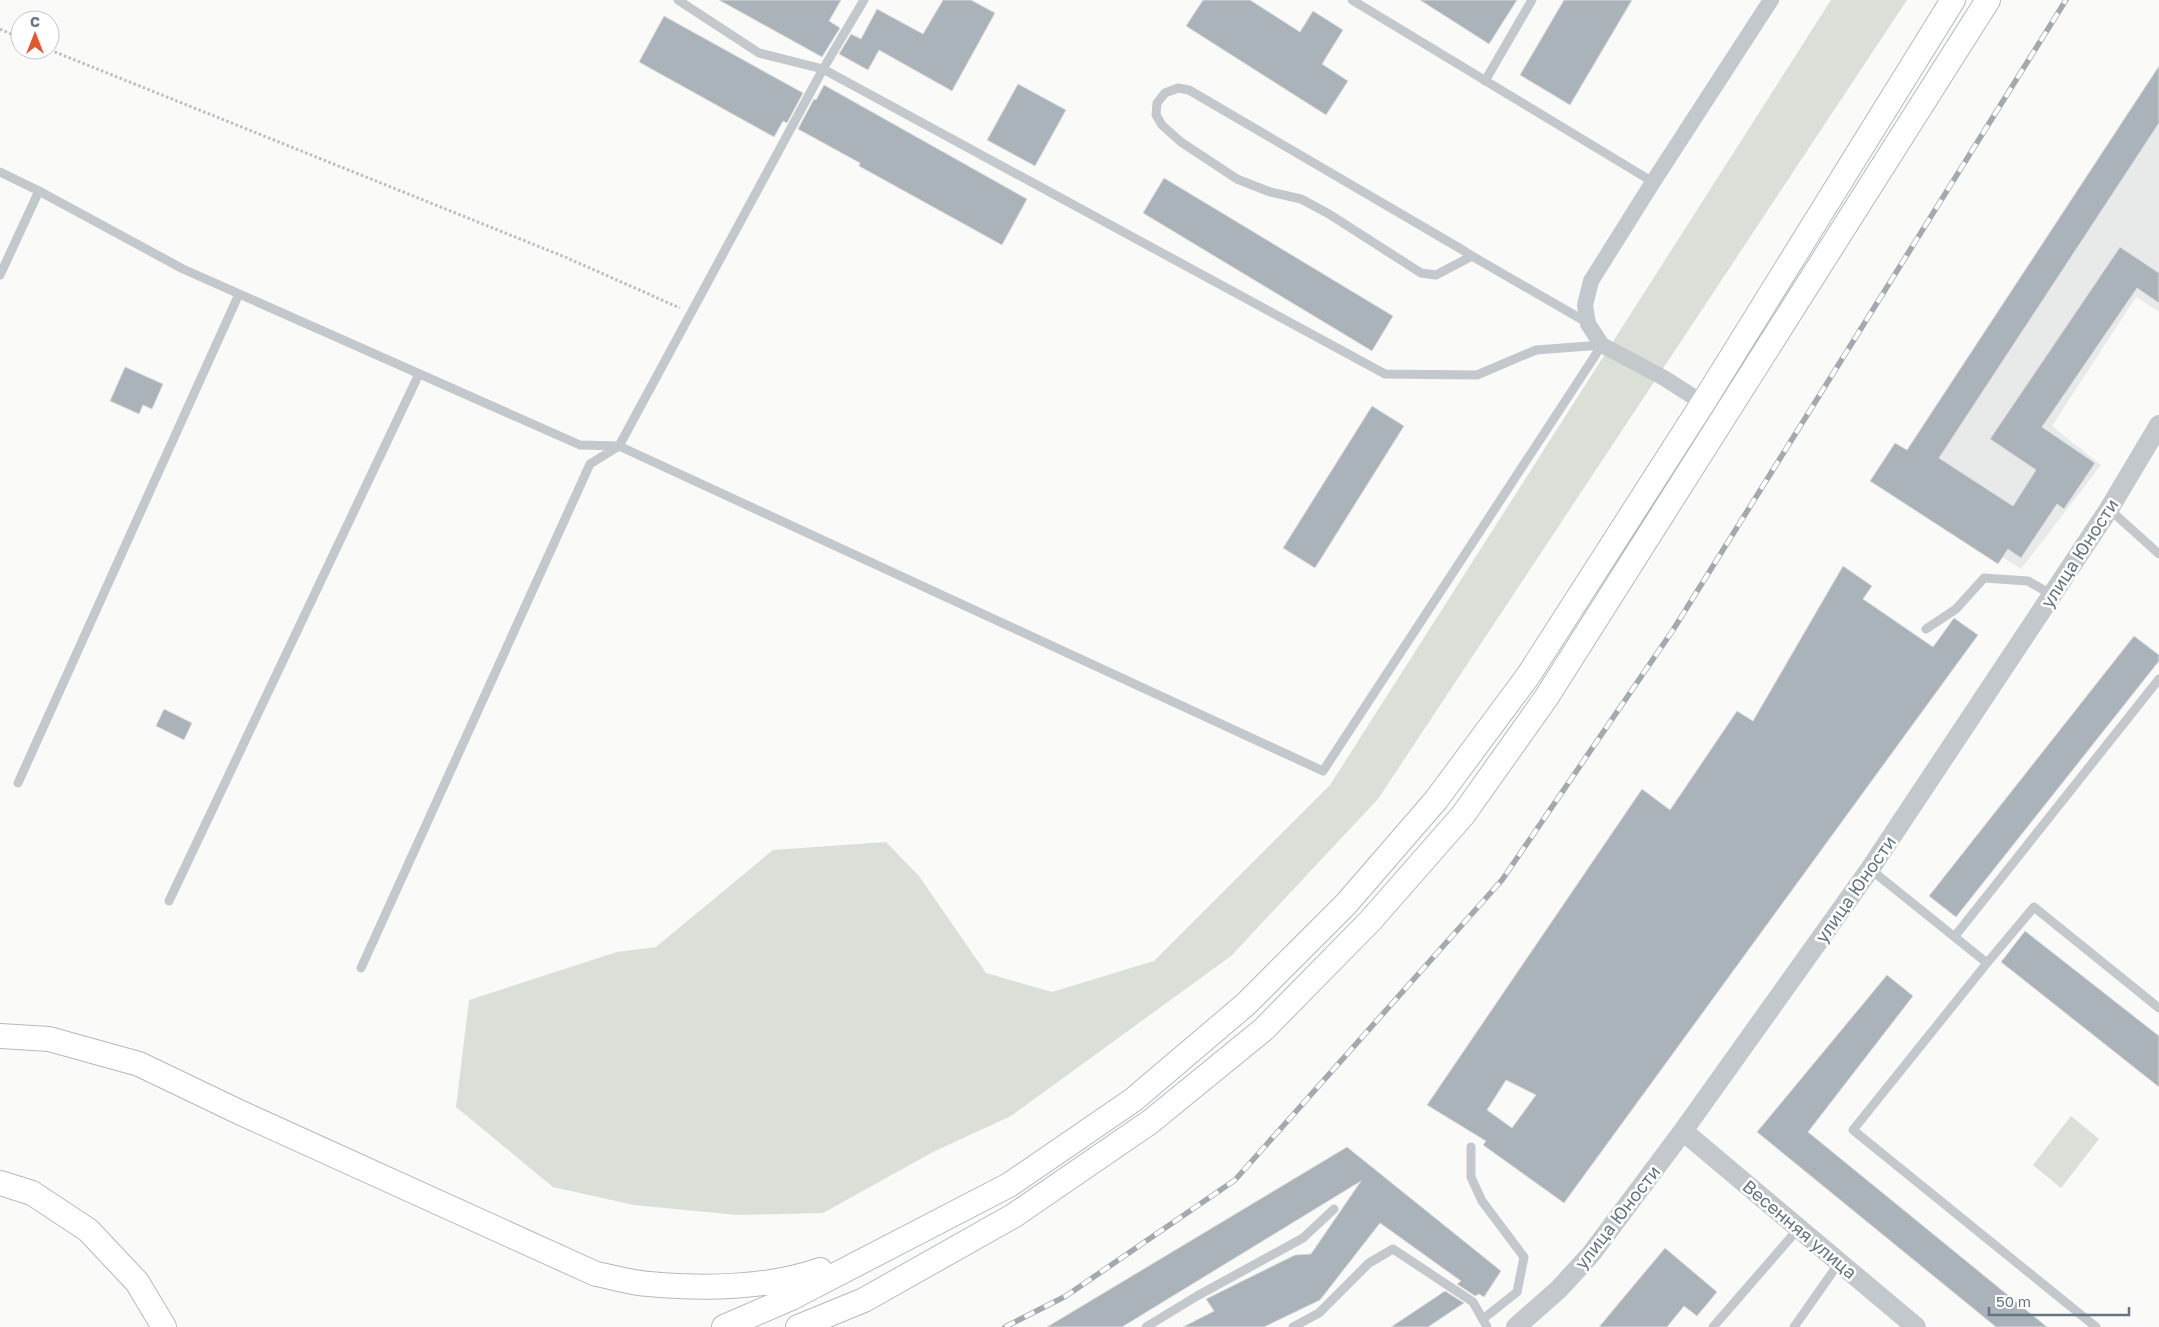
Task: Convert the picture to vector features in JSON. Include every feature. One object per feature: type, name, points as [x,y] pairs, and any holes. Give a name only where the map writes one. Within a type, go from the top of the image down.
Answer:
[{"type":"main road","points":[[724,1327],[791,1298],[1009,1185],[1133,1100],[1246,1004],[1346,904],[1436,800],[1528,676],[1703,403],[1953,0]]},
{"type":"main road","points":[[798,1327],[864,1300],[1014,1216],[1150,1122],[1264,1029],[1370,920],[1463,815],[1546,698],[1988,0]]},
{"type":"main road","points":[[0,1036],[49,1039],[139,1064],[239,1112],[596,1274],[647,1284],[711,1288],[796,1278],[898,1244]]},
{"type":"main road","points":[[0,1183],[32,1193],[88,1230],[137,1282],[164,1327]]},
{"type":"street","points":[[1703,403],[1664,378],[1602,345],[1588,324],[1584,305],[1592,281],[1653,182],[1772,0]]},
{"type":"street","name":"улица Юности","points":[[1516,1327],[1559,1289],[1591,1254],[1683,1131],[1870,869],[2109,508],[2159,425]]},
{"type":"street","name":"Весенняя улица","points":[[1683,1131],[1916,1327]]},
{"type":"lane","points":[[678,0],[759,53],[823,69],[1385,374],[1477,375],[1536,350],[1602,345]]},
{"type":"lane","points":[[361,968],[590,464],[619,446],[823,69],[864,0]]},
{"type":"lane","points":[[1352,0],[1653,182]]},
{"type":"lane","points":[[1485,81],[1532,0]]},
{"type":"lane","points":[[1472,256],[1436,275],[1421,273],[1329,214],[1302,199],[1270,192],[1237,179],[1181,142],[1162,125],[1156,115],[1157,103],[1165,93],[1178,88],[1189,90],[1588,324]]},
{"type":"lane","points":[[0,172],[183,269],[580,445],[619,446],[1323,771],[1602,345]]},
{"type":"lane","points":[[0,275],[39,191]]},
{"type":"lane","points":[[18,783],[239,294]]},
{"type":"lane","points":[[168,901],[419,374]]},
{"type":"lane","points":[[2109,508],[2159,554]]},
{"type":"lane","points":[[1926,629],[1956,608],[1984,578],[2028,581],[2052,595]]},
{"type":"lane","points":[[1955,936],[2159,678]]},
{"type":"lane","points":[[1870,869],[1987,963]]},
{"type":"lane","points":[[2096,1327],[1854,1130],[2034,907],[2159,1008]]},
{"type":"lane","points":[[1293,1327],[1319,1313],[1369,1263],[1393,1249],[1473,1302],[1485,1323],[1517,1292],[1524,1257],[1482,1200],[1471,1177],[1471,1148]]},
{"type":"lane","points":[[1146,1327],[1197,1296],[1303,1238],[1334,1209]]},
{"type":"lane","points":[[1713,1327],[1799,1228]]},
{"type":"lane","points":[[1794,1327],[1840,1262]]},
{"type":"path","points":[[60,54],[556,253],[692,313]]},
{"type":"shaded area","points":[[1831,0],[1907,0],[1378,799],[1231,956],[1011,1116],[933,1152],[823,1213],[737,1215],[634,1205],[553,1187],[456,1107],[469,1000],[617,952],[656,947],[773,850],[886,842],[919,876],[986,973],[1052,992],[1154,961],[1330,785]]},
{"type":"shaded area","points":[[2159,76],[2159,312],[2136,297],[2052,426],[2101,465],[2021,569],[1888,484]]},
{"type":"shaded area","points":[[2071,1116],[2099,1139],[2061,1188],[2033,1165]]},
{"type":"building","points":[[719,0],[841,0],[829,21],[840,28],[822,57]]},
{"type":"building","points":[[943,0],[971,0],[995,13],[952,91],[879,50],[868,70],[839,54],[851,34],[861,39],[877,9],[923,34]]},
{"type":"building","points":[[1203,0],[1250,0],[1300,32],[1313,11],[1343,30],[1322,64],[1348,81],[1326,115],[1186,26]]},
{"type":"building","points":[[1420,0],[1517,0],[1489,44]]},
{"type":"building","points":[[1564,0],[1632,0],[1570,105],[1520,75]]},
{"type":"building","points":[[664,16],[803,93],[787,123],[783,121],[774,137],[639,62]]},
{"type":"building","points":[[2159,66],[2159,123],[1939,458],[2013,506],[2036,470],[1990,439],[2120,247],[2159,273],[2159,303],[2137,288],[2042,427],[2095,463],[2064,509],[2057,504],[2021,558],[2008,549],[1998,564],[1870,481],[1895,443],[1907,450]]},
{"type":"building","points":[[1018,84],[1066,110],[1035,166],[987,140]]},
{"type":"building","points":[[824,85],[1027,199],[1002,245],[859,166],[860,163],[798,129]]},
{"type":"building","points":[[1164,178],[1393,316],[1372,351],[1143,213]]},
{"type":"building","points":[[125,367],[163,384],[152,409],[143,405],[139,414],[110,401]]},
{"type":"building","points":[[1372,406],[1404,426],[1315,568],[1283,548]]},
{"type":"building","points":[[1843,566],[1872,586],[1863,599],[1933,647],[1954,618],[1978,635],[1564,1203],[1483,1145],[1486,1141],[1427,1105],[1642,789],[1670,810],[1737,711],[1753,721]],"holes":[[[1506,1080],[1536,1095],[1512,1128],[1487,1110]]]},
{"type":"building","points":[[2134,636],[2159,655],[2159,661],[1956,917],[1929,896]]},
{"type":"building","points":[[164,709],[192,723],[184,740],[156,726]]},
{"type":"building","points":[[2025,931],[2159,1036],[2159,1087],[2001,962]]},
{"type":"building","points":[[1887,975],[1913,996],[1808,1132],[2047,1327],[1996,1327],[1757,1132]]},
{"type":"building","points":[[1347,1147],[1501,1271],[1484,1297],[1479,1294],[1475,1296],[1457,1284],[1461,1281],[1380,1223],[1320,1300],[1264,1327],[1183,1327],[1214,1311],[1206,1299],[1295,1255],[1311,1254],[1361,1181],[1122,1327],[1047,1327]]},
{"type":"building","points":[[1665,1248],[1717,1292],[1697,1316],[1684,1306],[1667,1327],[1599,1327]]},
{"type":"building","points":[[1445,1291],[1464,1303],[1428,1327],[1391,1327]]},
{"type":"railway","points":[[1005,1327],[1066,1296],[1235,1180],[1502,880],[1673,630],[2066,0]]}]
